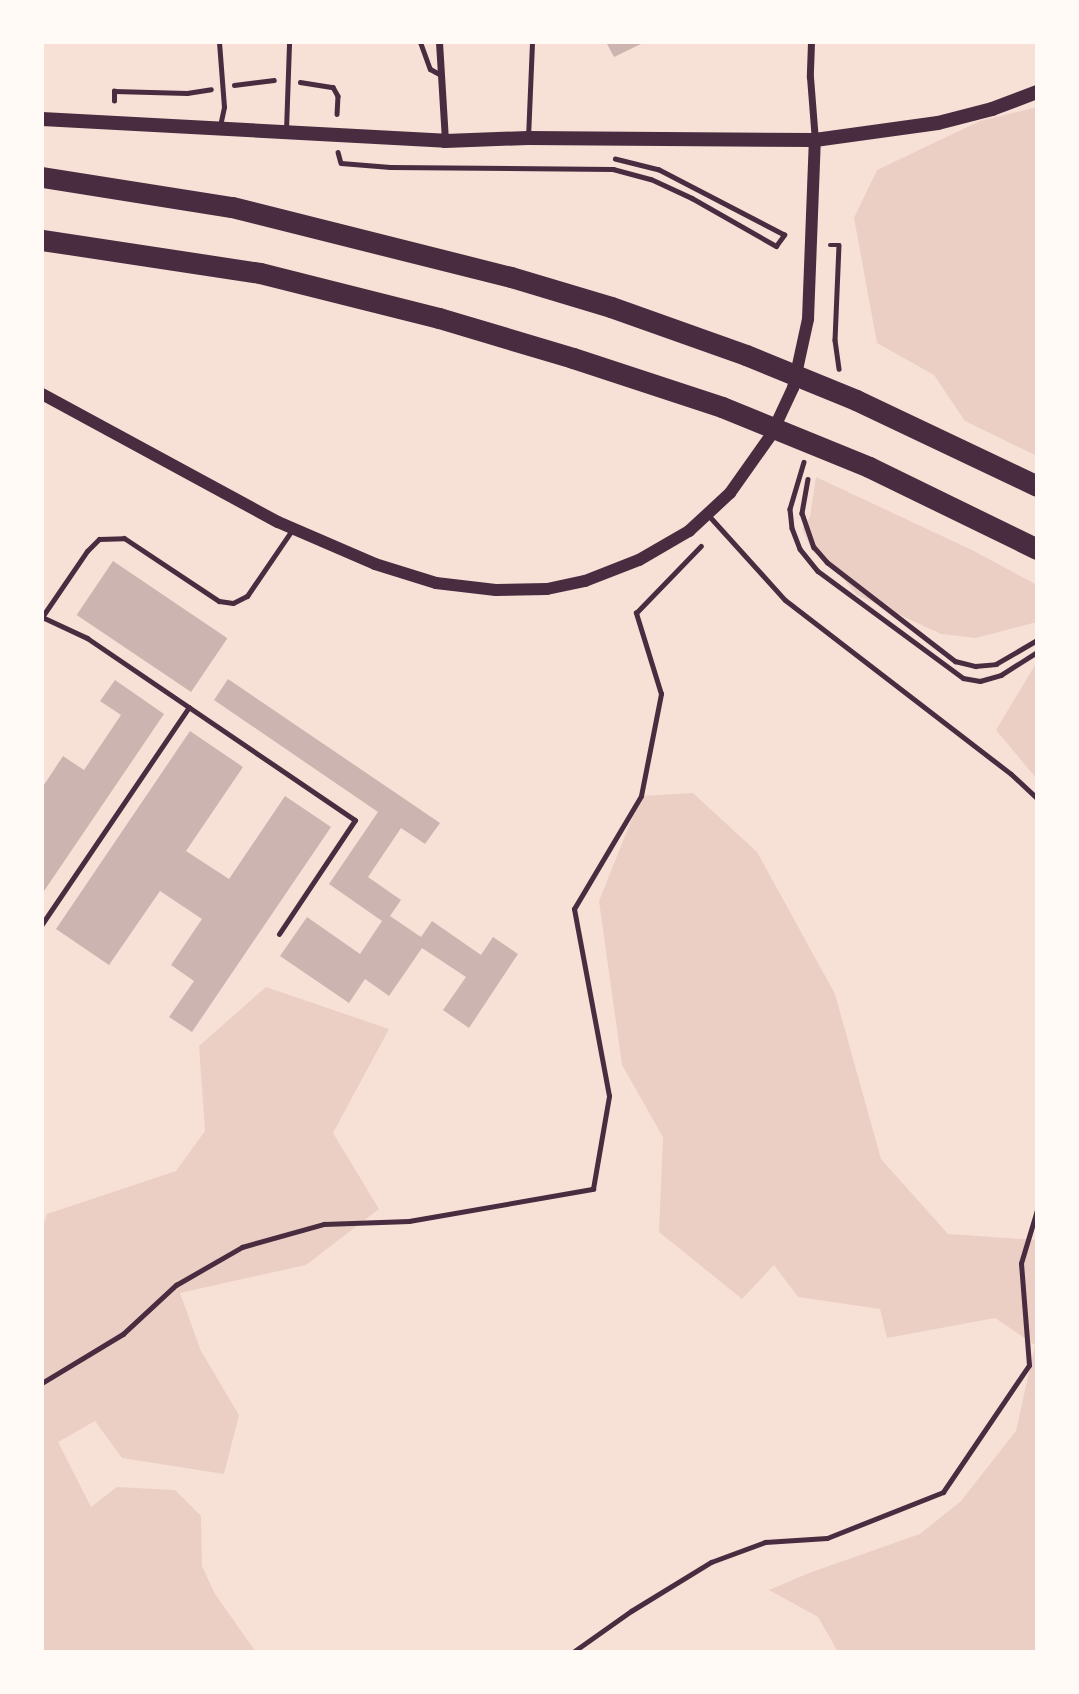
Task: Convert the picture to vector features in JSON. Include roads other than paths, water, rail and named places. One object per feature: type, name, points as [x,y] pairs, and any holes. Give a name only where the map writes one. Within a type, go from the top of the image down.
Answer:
[{"type":"highway","points":[[42,177],[232,207],[358,237],[598,303],[746,355],[856,400],[1037,486]]},
{"type":"highway","points":[[42,240],[260,273],[451,322],[722,407],[869,467],[1037,549]]},
{"type":"main road","points":[[42,119],[445,141],[528,138],[815,140],[938,123],[992,109],[1037,92]]},
{"type":"street","points":[[439,42],[445,141]]},
{"type":"street","points":[[42,394],[292,529],[375,565],[426,580],[469,588],[524,590],[568,586],[612,571],[665,546],[708,515],[760,455],[793,388],[808,319],[815,140],[810,77],[811,42]]},
{"type":"lane","points":[[219,42],[224,107],[219,128]]},
{"type":"lane","points":[[286,134],[289,42]]},
{"type":"lane","points":[[420,42],[430,69],[443,77]]},
{"type":"lane","points":[[528,138],[533,42]]},
{"type":"lane","points":[[708,515],[785,600],[1011,774],[1037,798]]},
{"type":"lane","points":[[279,934],[355,820],[88,638],[42,617],[87,551],[99,539],[124,538],[219,601],[233,603],[247,596],[292,529]]},
{"type":"lane","points":[[42,924],[189,706]]},
{"type":"lane","points":[[573,1652],[631,1611],[710,1562],[765,1542],[827,1538],[943,1492],[1029,1365],[1021,1263],[1037,1210]]}]
